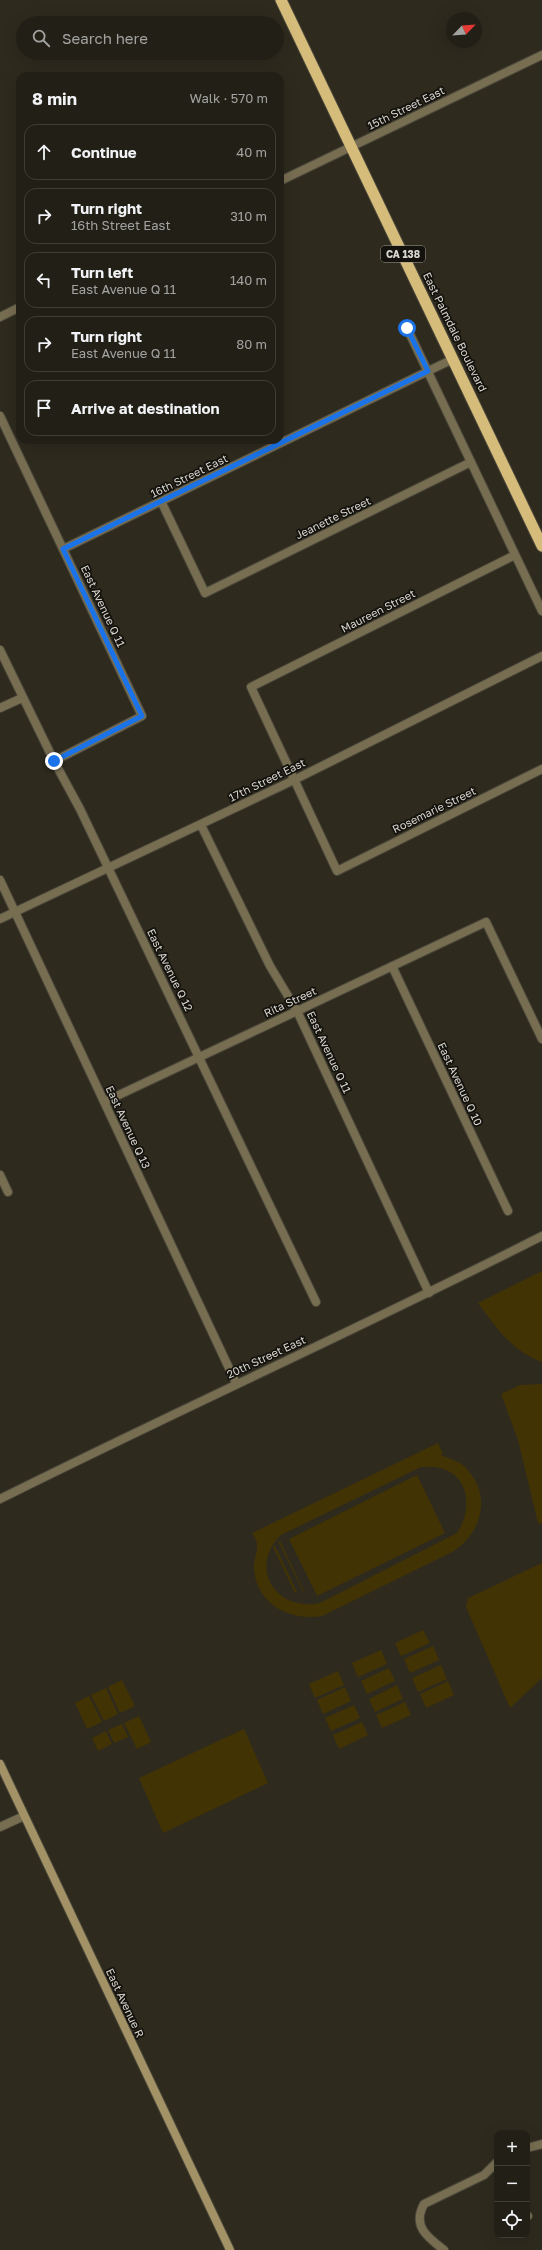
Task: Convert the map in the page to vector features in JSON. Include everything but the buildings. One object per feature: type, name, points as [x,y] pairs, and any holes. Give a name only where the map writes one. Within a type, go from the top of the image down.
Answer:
[{"type":"highway","name":"East Palmdale Boulevard","points":[[281,0],[542,546]]},
{"type":"main road","name":"East Avenue R","points":[[0,1764],[230,2250]]},
{"type":"street","name":"15th Street East","points":[[284,179],[542,55]]},
{"type":"street","points":[[0,317],[16,309]]},
{"type":"street","points":[[407,328],[542,611]]},
{"type":"street","name":"16th Street East","points":[[284,441],[453,358]]},
{"type":"street","name":"East Avenue Q 11","points":[[0,416],[142,716],[54,761]]},
{"type":"street","name":"16th Street East","points":[[63,549],[278,444]]},
{"type":"street","name":"Jeanette Street","points":[[161,501],[205,593],[471,462]]},
{"type":"street","name":"Maureen Street","points":[[294,780],[251,687],[515,554]]},
{"type":"street","name":"East Avenue Q 12","points":[[0,650],[22,698],[80,809],[316,1302]]},
{"type":"street","name":"17th Street East","points":[[0,919],[294,780],[542,656]]},
{"type":"street","points":[[0,708],[22,698]]},
{"type":"street","name":"Rosemarie Street","points":[[294,780],[337,871],[542,769]]},
{"type":"street","name":"East Avenue Q 11","points":[[201,825],[270,966],[297,1011],[429,1293]]},
{"type":"street","name":"East Avenue Q 13","points":[[0,880],[236,1383]]},
{"type":"street","name":"Rita Street","points":[[104,1102],[486,922],[542,1039]]},
{"type":"street","name":"East Avenue Q 10","points":[[392,966],[508,1211]]},
{"type":"street","points":[[0,1175],[8,1192]]},
{"type":"street","name":"20th Street East","points":[[0,1499],[236,1383],[429,1293],[542,1236]]},
{"type":"street","points":[[0,1827],[24,1816]]},
{"type":"street","points":[[530,2147],[542,2144]]},
{"type":"street","points":[[444,2250],[429,2238],[422,2230],[420,2212],[424,2204],[484,2175],[494,2165]]},
{"type":"shaded area","points":[[542,1271],[542,1362],[522,1352],[513,1345],[478,1303]]},
{"type":"shaded area","points":[[542,1384],[542,1524],[538,1523],[518,1440],[501,1394],[520,1385]]},
{"type":"shaded area","points":[[438,1443],[443,1454],[441,1455],[466,1468],[474,1479],[479,1490],[481,1501],[477,1524],[464,1543],[454,1551],[322,1616],[298,1616],[287,1613],[268,1601],[256,1582],[254,1566],[257,1543],[252,1533]],"holes":[[[421,1467],[438,1467],[450,1472],[458,1478],[463,1486],[466,1495],[465,1515],[457,1533],[320,1603],[304,1604],[290,1601],[279,1594],[271,1584],[267,1573],[267,1560],[271,1547],[281,1535]]]},
{"type":"shaded area","points":[[417,1475],[445,1533],[317,1596],[289,1539]]},
{"type":"shaded area","points":[[278,1541],[280,1541],[305,1593],[304,1593]]},
{"type":"shaded area","points":[[275,1546],[297,1592],[295,1593],[273,1547]]},
{"type":"shaded area","points":[[542,1563],[542,1678],[510,1708],[466,1607],[468,1598]]},
{"type":"shaded area","points":[[423,1630],[430,1643],[401,1656],[395,1643]]},
{"type":"shaded area","points":[[433,1646],[439,1660],[410,1673],[404,1659]]},
{"type":"shaded area","points":[[381,1650],[387,1664],[358,1677],[352,1663]]},
{"type":"shaded area","points":[[441,1665],[447,1679],[418,1692],[412,1678]]},
{"type":"shaded area","points":[[389,1668],[395,1681],[367,1694],[361,1681]]},
{"type":"shaded area","points":[[338,1671],[344,1685],[315,1698],[309,1684]]},
{"type":"shaded area","points":[[122,1680],[135,1706],[120,1713],[108,1687]]},
{"type":"shaded area","points":[[448,1681],[454,1695],[426,1708],[420,1694]]},
{"type":"shaded area","points":[[397,1685],[403,1699],[375,1712],[369,1699]]},
{"type":"shaded area","points":[[345,1687],[351,1701],[323,1714],[317,1700]]},
{"type":"shaded area","points":[[106,1688],[118,1714],[104,1721],[91,1695]]},
{"type":"shaded area","points":[[89,1696],[102,1722],[87,1729],[75,1703]]},
{"type":"shaded area","points":[[405,1702],[411,1715],[382,1728],[376,1715]]},
{"type":"shaded area","points":[[354,1705],[360,1718],[331,1731],[325,1718]]},
{"type":"shaded area","points":[[139,1716],[151,1742],[137,1749],[124,1723]]},
{"type":"shaded area","points":[[362,1722],[368,1735],[339,1749],[333,1735]]},
{"type":"shaded area","points":[[122,1724],[128,1737],[114,1743],[108,1730]]},
{"type":"shaded area","points":[[244,1729],[268,1783],[163,1833],[139,1778]]},
{"type":"shaded area","points":[[106,1731],[112,1744],[98,1751],[92,1738]]},
{"type":"route","points":[[54,761],[142,716],[63,549],[428,371],[407,328]]}]
